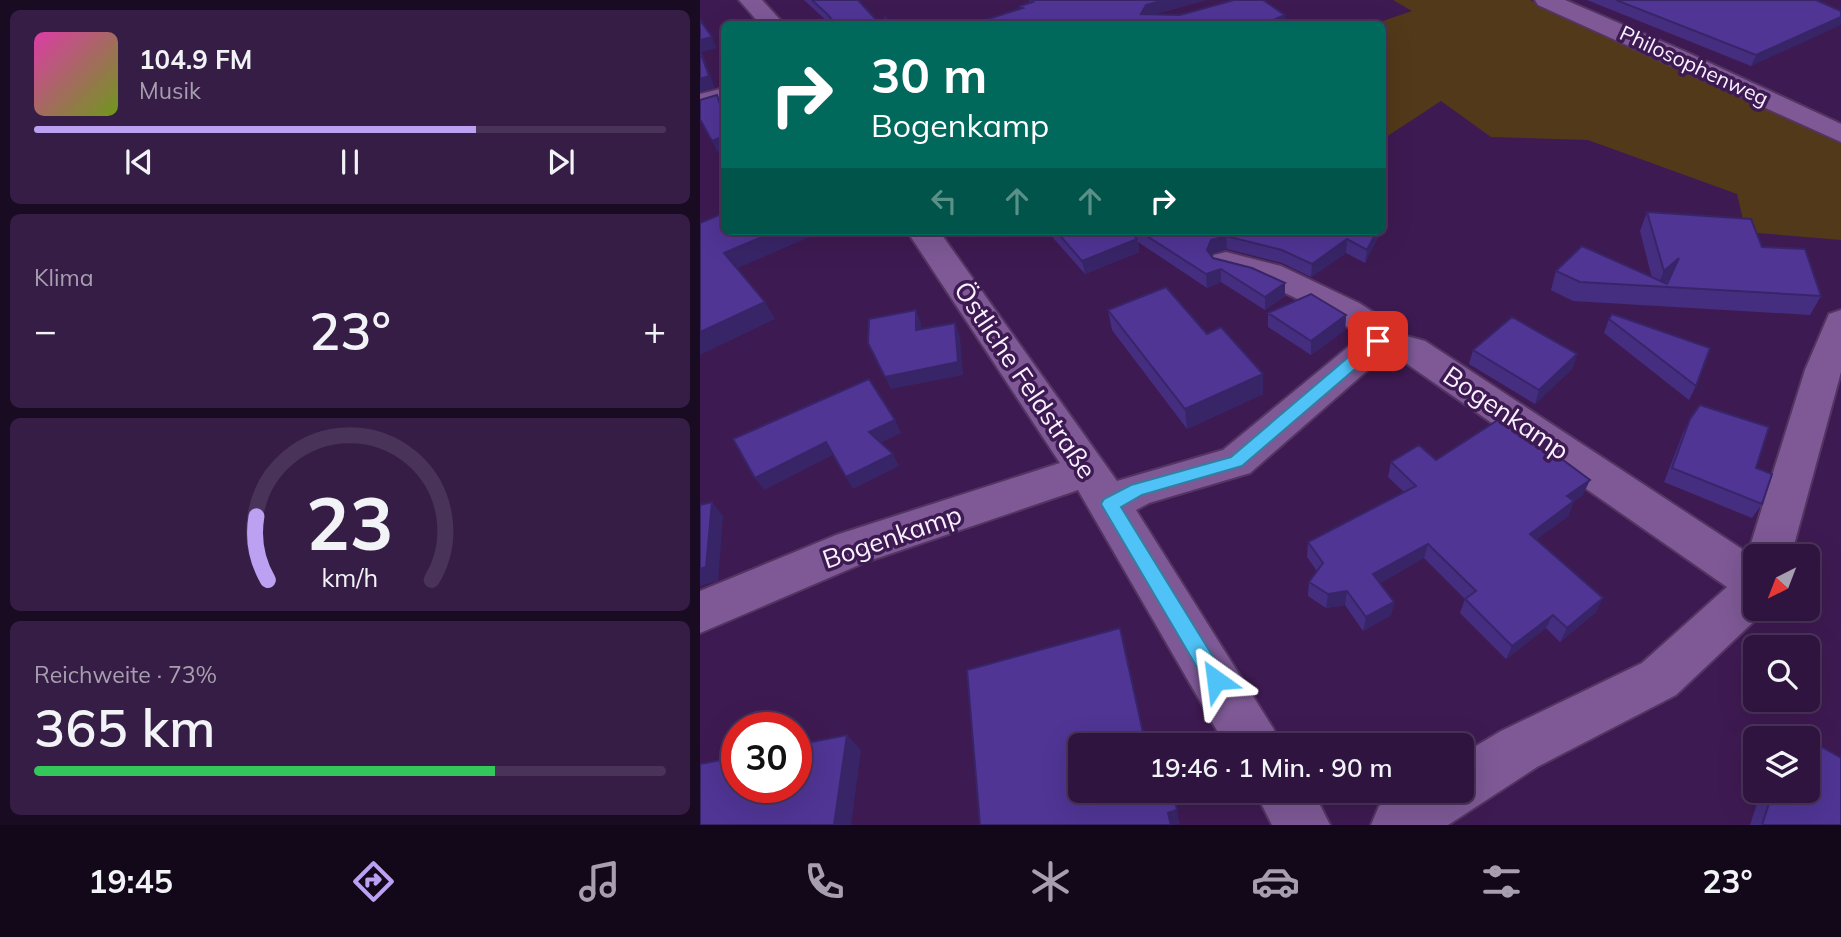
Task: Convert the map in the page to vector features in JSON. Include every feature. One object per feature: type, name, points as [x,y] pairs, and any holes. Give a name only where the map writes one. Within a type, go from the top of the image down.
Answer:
[{"type":"street","points":[[750,0],[769,21]]},
{"type":"street","name":"Philosophenweg","points":[[1546,0],[1675,56],[1841,134]]},
{"type":"street","points":[[700,102],[721,97]]},
{"type":"street","name":"Östliche Feldstraße","points":[[926,235],[1098,488],[1247,733]]},
{"type":"street","points":[[1226,262],[1269,273],[1347,311],[1369,325],[1378,341]]},
{"type":"street","points":[[1772,544],[1823,370],[1841,321]]},
{"type":"street","name":"Bogenkamp","points":[[700,612],[852,548],[1098,488],[1137,490],[1236,462],[1378,341],[1412,349],[1743,574]]},
{"type":"street","points":[[1474,778],[1519,750],[1659,679],[1743,601]]},
{"type":"street","points":[[1289,803],[1303,825]]},
{"type":"street","points":[[1398,825],[1434,803]]},
{"type":"shaded area","points":[[1393,0],[1530,0],[1841,141],[1841,240],[1746,232],[1737,194],[1588,140],[1491,137],[1441,101],[1386,137],[1386,21],[1383,21],[1412,11]]},
{"type":"building","points":[[812,0],[858,0],[877,21],[833,21]]},
{"type":"building","points":[[1030,0],[1164,0],[1146,5],[1141,14],[1180,15],[1234,0],[1263,0],[1285,15],[1271,21],[988,19],[1033,2]]},
{"type":"building","points":[[1616,0],[1816,0],[1841,11],[1841,17],[1756,55]]},
{"type":"building","points":[[700,20],[712,37],[700,40]]},
{"type":"building","points":[[700,51],[709,76],[700,79]]},
{"type":"building","points":[[717,95],[721,107],[721,137],[712,141],[700,119],[700,100]]},
{"type":"building","points":[[1647,212],[1751,219],[1762,247],[1805,249],[1821,296],[1580,282],[1556,271],[1582,246],[1667,284],[1679,258],[1664,271]]},
{"type":"building","points":[[721,214],[721,235],[767,235],[724,253],[765,302],[700,332],[700,223]]},
{"type":"building","points":[[1059,235],[1134,235],[1137,239],[1082,261]]},
{"type":"building","points":[[1145,235],[1375,235],[1367,250],[1347,239],[1312,264],[1282,250],[1226,236],[1211,240],[1207,250],[1213,258],[1252,268],[1285,283],[1265,297],[1221,269],[1206,274]]},
{"type":"building","points":[[1166,287],[1207,334],[1221,327],[1263,374],[1185,409],[1108,310]]},
{"type":"building","points":[[1311,294],[1346,315],[1311,341],[1268,313]]},
{"type":"building","points":[[916,310],[916,330],[955,323],[958,362],[885,377],[868,343],[869,319]]},
{"type":"building","points":[[1612,314],[1710,348],[1696,386],[1609,319]]},
{"type":"building","points":[[1512,317],[1577,354],[1539,390],[1473,350]]},
{"type":"building","points":[[869,379],[895,420],[869,432],[893,454],[846,477],[826,442],[755,478],[733,439]]},
{"type":"building","points":[[1700,405],[1769,427],[1756,468],[1772,474],[1762,504],[1672,468],[1690,419]]},
{"type":"building","points":[[1504,416],[1590,480],[1567,496],[1574,501],[1530,534],[1603,598],[1567,628],[1553,615],[1512,646],[1465,599],[1476,591],[1428,544],[1373,574],[1394,602],[1366,617],[1347,591],[1328,594],[1309,582],[1323,563],[1308,542],[1416,486],[1391,462],[1419,445],[1436,460]]},
{"type":"building","points":[[712,502],[706,567],[700,569],[700,505]]},
{"type":"building","points":[[1120,628],[1143,733],[1068,733],[1068,803],[1176,803],[1177,810],[1168,813],[1171,825],[980,825],[967,670]]},
{"type":"building","points":[[847,735],[834,825],[700,825],[700,764],[721,760],[721,803],[812,803],[812,742]]},
{"type":"building","points":[[1820,746],[1841,758],[1841,825],[1762,825],[1769,803],[1820,803]]},
{"type":"route","points":[[1216,680],[1110,504],[1137,490],[1236,462],[1378,341]]}]
